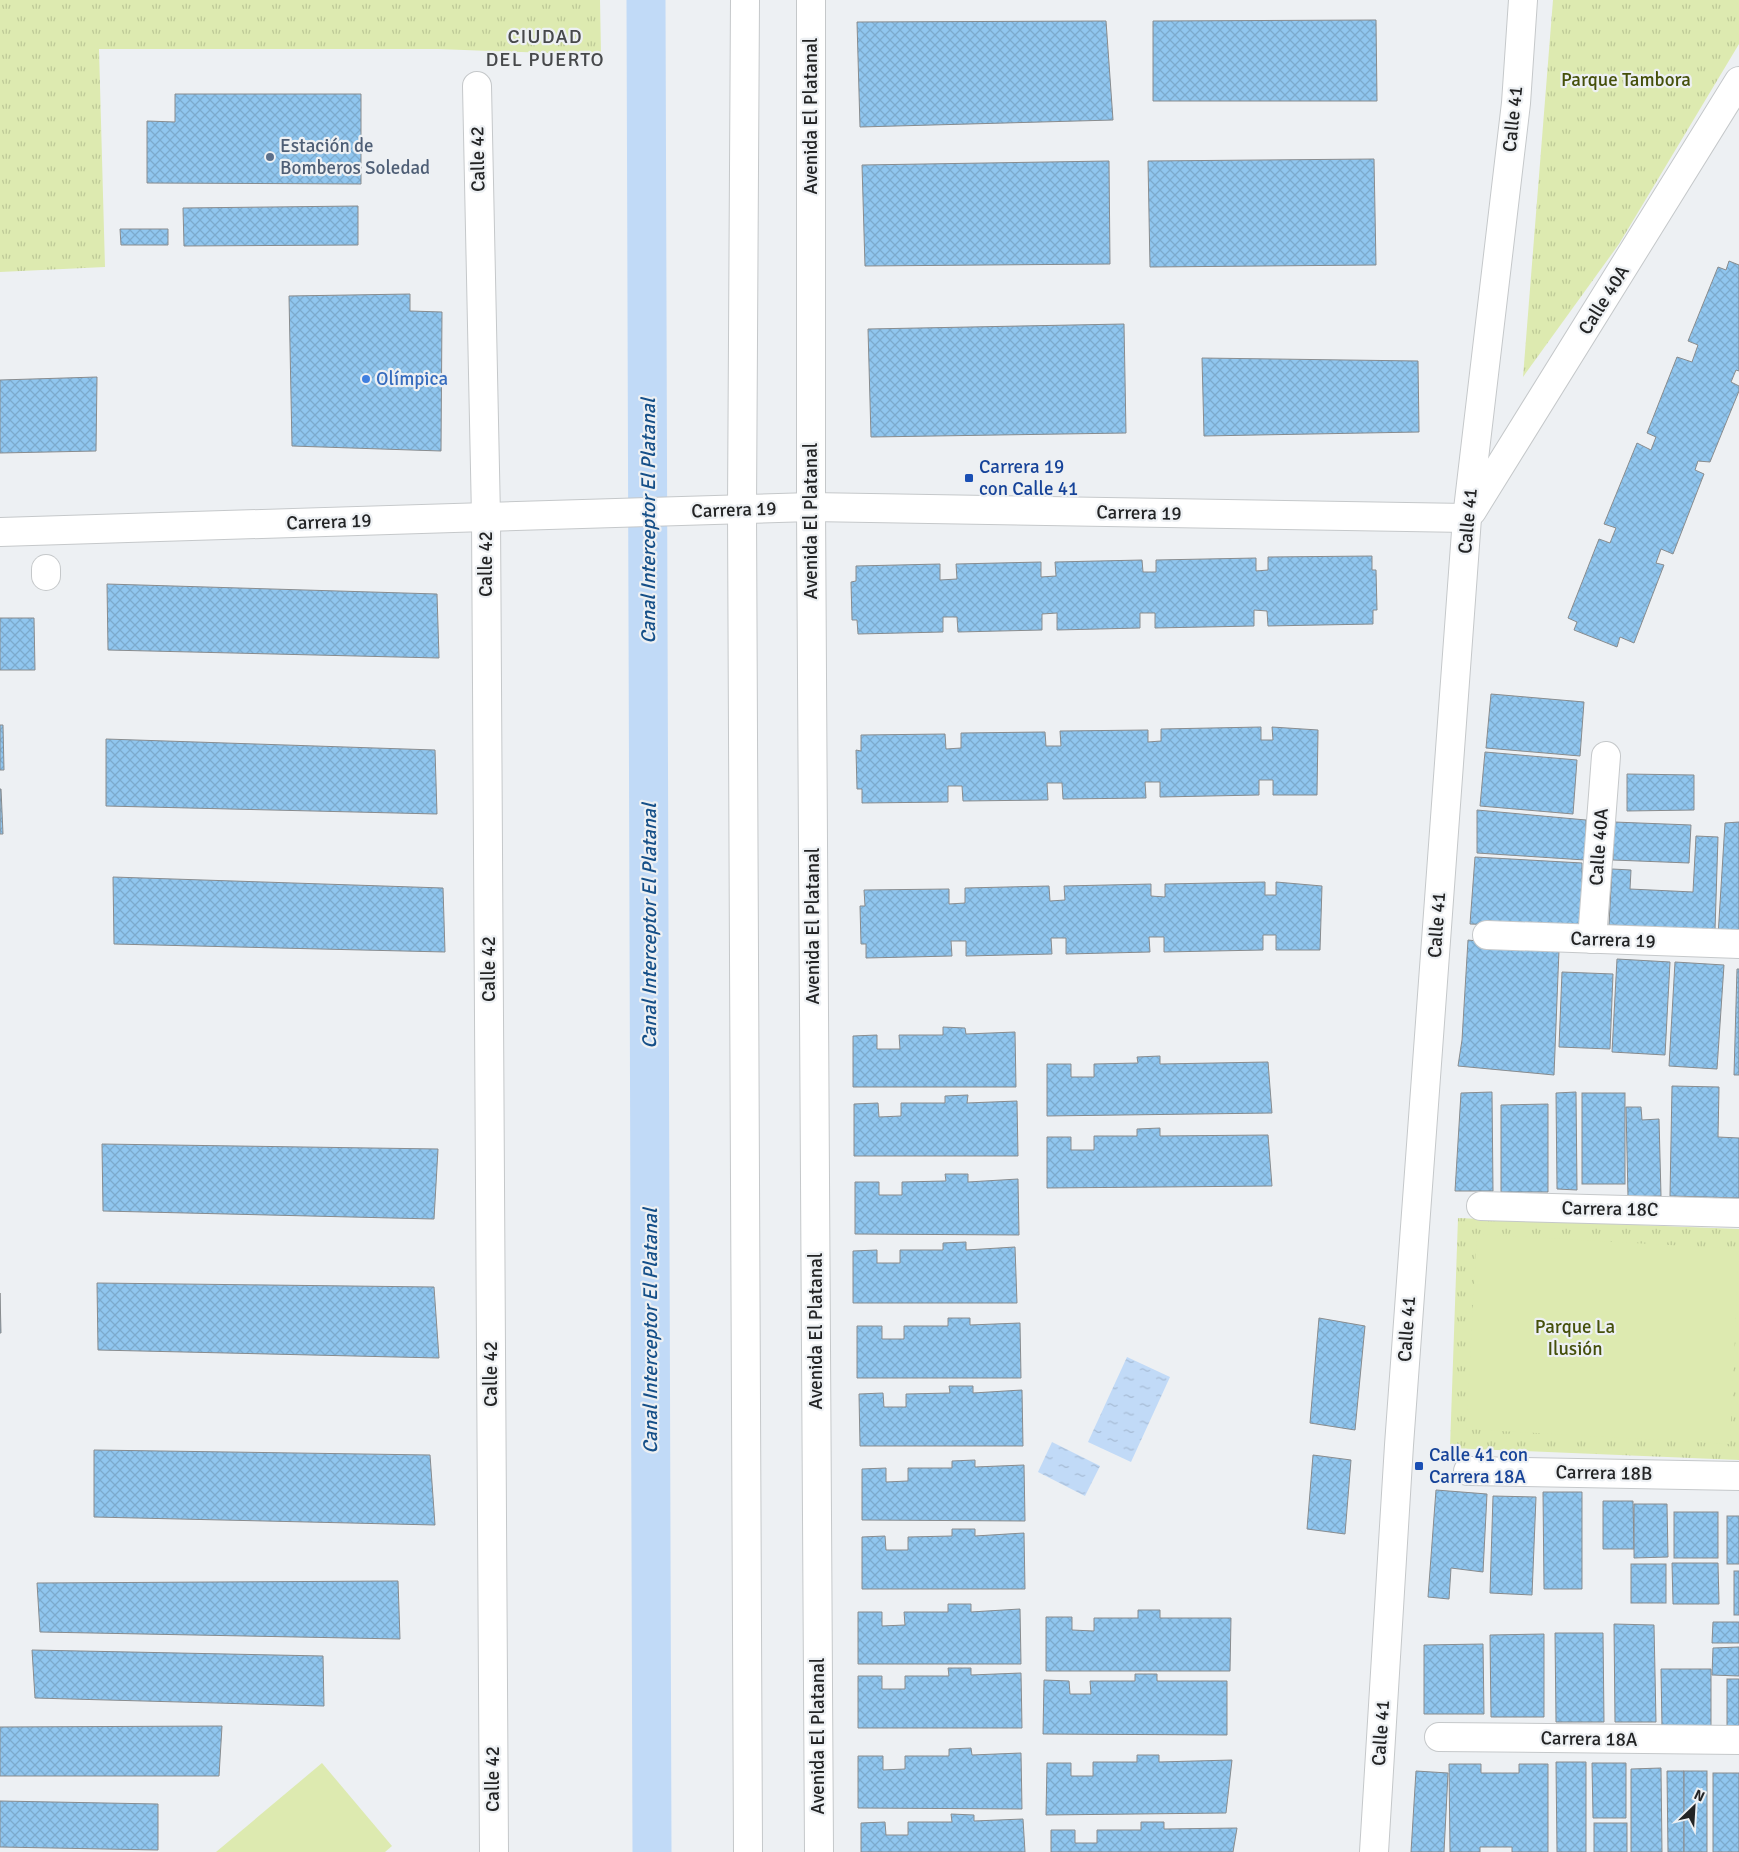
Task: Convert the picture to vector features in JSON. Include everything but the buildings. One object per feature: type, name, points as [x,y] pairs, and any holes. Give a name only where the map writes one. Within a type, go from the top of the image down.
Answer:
[{"type":"street","points":[[745,0],[742,510],[748,1852]]},
{"type":"street","name":"Avenida El Platanal","points":[[811,0],[811,507],[819,1852]]},
{"type":"street","name":"Calle 41","points":[[1374,1852],[1399,1445],[1467,518],[1516,103],[1523,0]]},
{"type":"street","name":"Calle 40A","points":[[1467,518],[1739,80]]},
{"type":"street","name":"Calle 42","points":[[476,86],[486,516],[494,1852]]},
{"type":"street","name":"Carrera 19","points":[[0,532],[811,507],[1467,518]]},
{"type":"street","name":"Calle 40A","points":[[1592,939],[1606,756]]},
{"type":"street","name":"Carrera 19","points":[[1487,935],[1739,944]]},
{"type":"street","name":"Carrera 18C","points":[[1480,1206],[1739,1213]]},
{"type":"street","name":"Carrera 18B","points":[[1468,1471],[1739,1476]]},
{"type":"street","name":"Carrera 18A","points":[[1439,1737],[1739,1740]]},
{"type":"green space","points":[[0,0],[600,0],[601,55],[438,49],[99,49],[105,267],[0,272]]},
{"type":"green space","name":"Parque Tambora","points":[[1553,0],[1739,0],[1739,44],[1619,244],[1523,377]]},
{"type":"green space","name":"Parque La Ilusión","points":[[1458,1218],[1739,1229],[1739,1460],[1450,1448]]},
{"type":"green space","name":"Parque La Ilusión","points":[[1477,1234],[1739,1249],[1730,1444],[1466,1429]]},
{"type":"green space","points":[[322,1763],[392,1846],[385,1852],[216,1852]]},
{"type":"water","points":[[1127,1357],[1170,1377],[1131,1462],[1088,1442]]},
{"type":"water","points":[[1052,1442],[1100,1466],[1085,1496],[1038,1472]]},
{"type":"waterway","name":"Canal Interceptor El Platanal","points":[[646,0],[652,1852]]},
{"type":"place","name":"Estación de Bomberos Soledad","points":[[270,157]]},
{"type":"place","name":"Olímpica","points":[[366,379]]},
{"type":"place","name":"Carrera 19 con Calle 41","points":[[969,478]]},
{"type":"place","name":"Calle 41 con Carrera 18A","points":[[1419,1466]]},
{"type":"district","name":"CIUDAD DEL PUERTO","points":[[545,48]]}]
